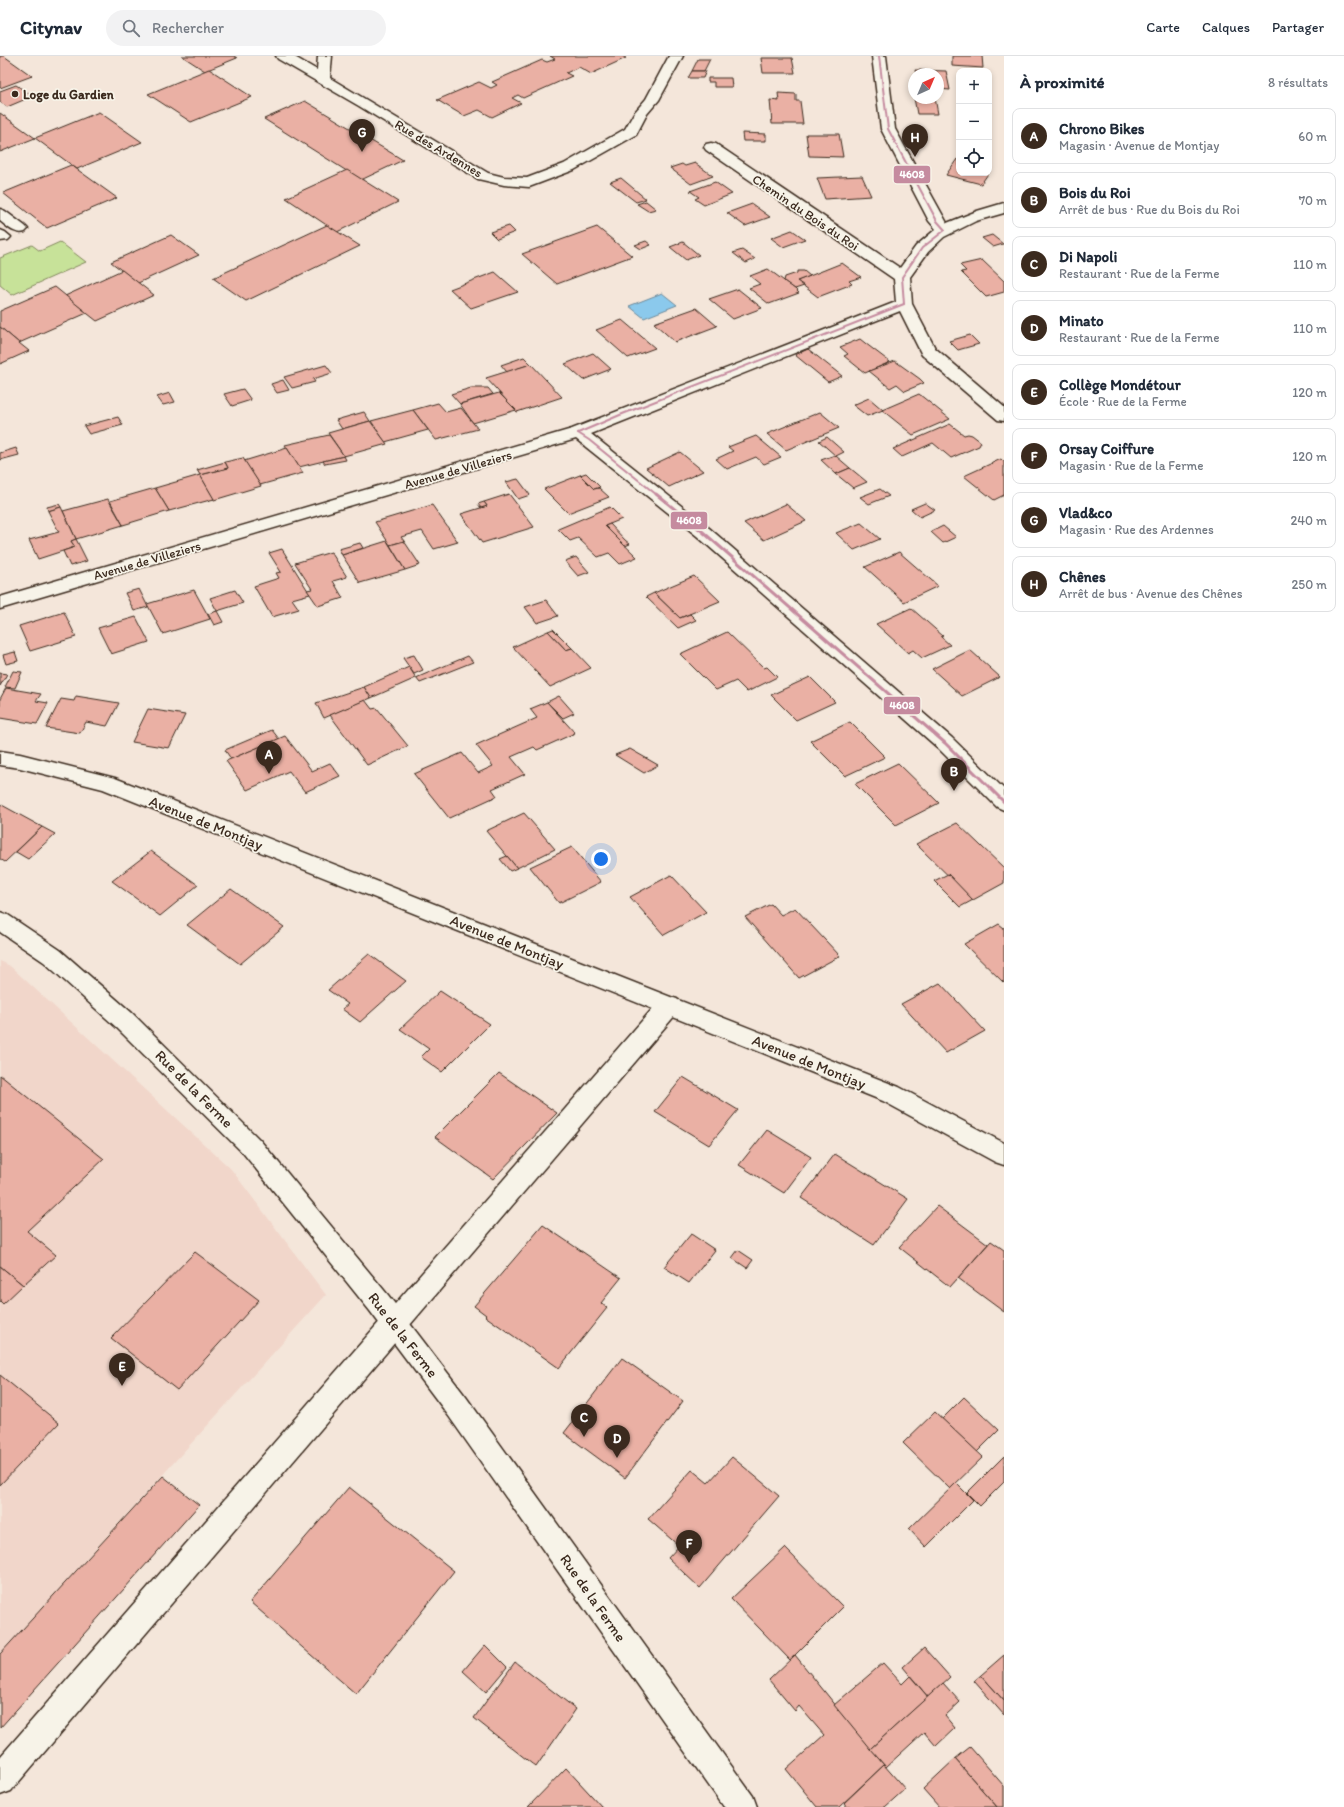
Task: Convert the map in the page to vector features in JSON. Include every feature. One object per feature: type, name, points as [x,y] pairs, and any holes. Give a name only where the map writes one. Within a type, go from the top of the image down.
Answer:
[{"type":"street","name":"Rue des Ardennes","points":[[283,56],[364,103],[483,176],[504,181],[529,183],[569,167],[631,132],[641,113],[652,100],[676,56]]},
{"type":"street","points":[[323,80],[326,56]]},
{"type":"street","points":[[879,56],[888,129],[937,221],[945,230]]},
{"type":"street","name":"Chemin du Bois du Roi","points":[[711,147],[902,277]]},
{"type":"street","points":[[1004,208],[987,211],[945,230],[922,248],[902,277],[904,304],[928,351],[1004,416]]},
{"type":"street","points":[[0,214],[20,229]]},
{"type":"street","name":"Avenue de Villeziers","points":[[0,603],[578,433],[620,415],[904,304]]},
{"type":"street","points":[[578,433],[589,440],[715,542],[946,743],[1004,802]]},
{"type":"street","name":"Avenue de Montjay","points":[[0,758],[20,761],[108,783],[891,1094],[1004,1155]]},
{"type":"street","name":"Rue de la Ferme","points":[[0,920],[52,956],[124,1020],[252,1147],[394,1323],[462,1413],[742,1807]]},
{"type":"street","points":[[0,1780],[669,1006]]},
{"type":"shaded area","points":[[0,961],[10,966],[231,1169],[326,1295],[0,1654]]},
{"type":"green space","points":[[60,242],[86,262],[12,295],[0,285],[0,258],[32,245],[40,251]]},
{"type":"water","points":[[662,293],[677,305],[644,318],[629,306]]},
{"type":"building","points":[[0,56],[4,56],[32,76],[0,88]]},
{"type":"building","points":[[182,56],[234,56],[237,58],[205,71]]},
{"type":"building","points":[[550,56],[622,56],[626,58],[591,74],[579,67],[566,73],[572,76],[523,98],[518,95],[512,98],[521,103],[492,117],[479,110],[464,116],[437,100],[479,82],[491,88],[497,85],[492,82],[542,60],[547,62],[555,59]]},
{"type":"building","points":[[952,56],[982,56],[983,68],[952,66]]},
{"type":"building","points":[[761,58],[792,58],[795,73],[763,73]]},
{"type":"building","points":[[698,59],[710,59],[704,71],[692,71]]},
{"type":"building","points":[[209,69],[252,97],[191,122],[148,94]]},
{"type":"building","points":[[692,71],[706,71],[703,78],[688,78]]},
{"type":"building","points":[[944,71],[946,71],[950,90],[944,90]]},
{"type":"building","points":[[708,78],[731,78],[732,87],[714,87],[714,82],[708,82]]},
{"type":"building","name":"Loge du Gardien","points":[[16,85],[33,96],[7,107],[0,102],[0,91]]},
{"type":"building","points":[[778,93],[796,94],[796,101],[800,101],[803,124],[772,124],[770,100],[779,101]]},
{"type":"building","points":[[305,101],[403,160],[361,180],[264,119]]},
{"type":"building","points":[[915,104],[936,104],[938,114],[917,114]]},
{"type":"building","points":[[99,112],[142,142],[77,169],[35,138]]},
{"type":"building","points":[[0,113],[35,138],[0,152]]},
{"type":"building","points":[[742,133],[766,134],[766,141],[743,141]]},
{"type":"building","points":[[806,134],[839,134],[843,157],[809,156]]},
{"type":"building","points":[[956,160],[956,176],[987,176],[981,184],[946,175]]},
{"type":"building","points":[[695,163],[713,176],[691,184],[670,168],[682,164],[685,166]]},
{"type":"building","points":[[71,165],[117,198],[47,228],[3,193]]},
{"type":"building","points":[[347,170],[398,202],[337,232],[286,198]]},
{"type":"building","points":[[862,176],[871,196],[825,199],[817,178]]},
{"type":"building","points":[[621,178],[646,199],[636,202],[610,182]]},
{"type":"building","points":[[715,182],[732,194],[704,205],[695,199],[699,197],[690,191]]},
{"type":"building","points":[[646,201],[656,209],[648,211],[637,204]]},
{"type":"building","points":[[752,204],[770,217],[745,226],[727,213]]},
{"type":"building","points":[[327,225],[360,246],[246,301],[213,278]]},
{"type":"building","points":[[509,226],[515,232],[497,239],[490,232]]},
{"type":"building","points":[[597,227],[632,256],[557,284],[522,254]]},
{"type":"building","points":[[792,230],[805,239],[783,247],[771,238]]},
{"type":"building","points":[[171,235],[199,255],[138,283],[111,262]]},
{"type":"building","points":[[992,235],[1003,244],[993,247],[982,238]]},
{"type":"building","points":[[646,241],[651,245],[641,249],[635,245]]},
{"type":"building","points":[[683,242],[699,255],[686,260],[670,247]]},
{"type":"building","points":[[742,250],[755,259],[746,263],[733,253]]},
{"type":"building","points":[[982,260],[1004,281],[1004,292],[986,297],[961,272],[966,271],[960,265]]},
{"type":"building","points":[[842,263],[861,277],[849,281],[852,284],[818,297],[797,281]]},
{"type":"building","points":[[768,269],[799,293],[769,304],[749,288],[760,284],[750,276]]},
{"type":"building","points":[[122,270],[154,295],[97,321],[65,296]]},
{"type":"building","points":[[797,271],[804,271],[810,276],[797,281],[804,286],[795,289],[784,281],[785,277],[797,273]]},
{"type":"building","points":[[495,272],[518,292],[471,308],[450,289]]},
{"type":"building","points":[[55,287],[87,313],[19,343],[0,327],[0,311]]},
{"type":"building","points":[[738,289],[762,308],[733,319],[709,299]]},
{"type":"building","points":[[696,308],[717,326],[675,342],[654,323]]},
{"type":"building","points":[[622,320],[655,348],[628,358],[596,330]]},
{"type":"building","points":[[0,327],[19,343],[29,351],[0,364]]},
{"type":"building","points":[[970,335],[979,344],[958,350],[949,341]]},
{"type":"building","points":[[860,339],[890,362],[865,373],[844,356],[848,354],[840,347]]},
{"type":"building","points":[[808,349],[842,376],[828,382],[795,355]]},
{"type":"building","points":[[593,353],[611,369],[583,380],[565,364]]},
{"type":"building","points":[[524,357],[531,364],[507,372],[501,365]]},
{"type":"building","points":[[895,361],[924,383],[905,391],[897,384],[890,388],[869,371]]},
{"type":"building","points":[[531,364],[562,397],[517,412],[486,378]]},
{"type":"building","points":[[326,365],[332,373],[313,379],[315,382],[292,388],[284,377]]},
{"type":"building","points":[[283,380],[289,390],[277,393],[271,384]]},
{"type":"building","points":[[471,388],[488,388],[493,394],[460,404],[451,394]]},
{"type":"building","points":[[243,389],[251,400],[232,406],[224,394]]},
{"type":"building","points":[[170,393],[175,402],[163,405],[157,397]]},
{"type":"building","points":[[499,393],[516,410],[473,423],[460,404]]},
{"type":"building","points":[[919,394],[950,419],[913,435],[882,410]]},
{"type":"building","points":[[869,398],[883,410],[867,416],[853,405]]},
{"type":"building","points":[[438,403],[446,412],[461,408],[478,429],[436,440],[413,410]]},
{"type":"building","points":[[413,410],[428,430],[385,442],[371,421]]},
{"type":"building","points":[[364,412],[370,421],[342,429],[336,420]]},
{"type":"building","points":[[820,412],[839,428],[786,450],[767,434]]},
{"type":"building","points":[[118,417],[123,425],[89,434],[84,426]]},
{"type":"building","points":[[370,421],[387,444],[344,456],[328,433]]},
{"type":"building","points":[[950,424],[964,435],[972,435],[981,442],[979,446],[951,458],[933,443],[902,457],[893,449]]},
{"type":"building","points":[[329,435],[344,456],[299,467],[285,445]]},
{"type":"building","points":[[756,436],[781,457],[764,464],[756,457],[727,469],[716,459],[733,451],[728,447]]},
{"type":"building","points":[[827,437],[844,452],[836,456],[819,441]]},
{"type":"building","points":[[16,448],[19,455],[0,460],[0,453]]},
{"type":"building","points":[[287,448],[303,473],[260,485],[244,461]]},
{"type":"building","points":[[680,452],[703,471],[669,487],[646,468]]},
{"type":"building","points":[[835,455],[850,468],[836,474],[821,460]]},
{"type":"building","points":[[344,456],[346,460],[325,464],[323,461]]},
{"type":"building","points":[[243,458],[261,486],[214,500],[200,475],[228,468],[225,462]]},
{"type":"building","points":[[1001,459],[1004,462],[1004,495],[994,500],[964,476]]},
{"type":"building","points":[[225,462],[228,468],[200,475],[197,470]]},
{"type":"building","points":[[850,468],[867,482],[853,488],[836,474]]},
{"type":"building","points":[[586,473],[600,487],[594,489],[580,475]]},
{"type":"building","points":[[200,475],[214,499],[169,511],[155,488]]},
{"type":"building","points":[[580,475],[594,489],[599,488],[609,497],[568,513],[544,489]]},
{"type":"building","points":[[518,479],[530,495],[518,499],[506,482]]},
{"type":"building","points":[[155,488],[169,511],[123,525],[110,501]]},
{"type":"building","points":[[880,489],[889,496],[869,504],[860,497]]},
{"type":"building","points":[[509,494],[534,527],[482,543],[461,514],[487,506],[484,502]]},
{"type":"building","points":[[108,499],[123,525],[76,539],[63,511]]},
{"type":"building","points":[[484,502],[487,506],[481,508],[478,504]]},
{"type":"building","points":[[925,503],[935,510],[920,517],[911,509]]},
{"type":"building","points":[[59,504],[61,507],[48,511],[47,507]]},
{"type":"building","points":[[786,504],[806,521],[764,540],[744,523]]},
{"type":"building","points":[[432,505],[458,542],[434,549],[422,531],[401,537],[404,541],[390,545],[375,522]]},
{"type":"building","points":[[61,507],[76,539],[71,541],[75,547],[38,559],[29,540],[59,532],[48,511]]},
{"type":"building","points":[[610,507],[622,519],[605,526],[637,557],[620,564],[609,553],[598,557],[578,538],[570,541],[558,529]]},
{"type":"building","points":[[861,523],[880,539],[854,550],[836,533]]},
{"type":"building","points":[[610,524],[630,544],[625,546],[605,526]]},
{"type":"building","points":[[943,526],[956,537],[943,543],[931,532]]},
{"type":"building","points":[[76,539],[87,561],[70,566],[63,551],[75,547],[71,541]]},
{"type":"building","points":[[387,541],[405,570],[360,583],[342,555]]},
{"type":"building","points":[[404,541],[420,565],[405,570],[390,545]]},
{"type":"building","points":[[360,543],[363,548],[342,555],[339,549]]},
{"type":"building","points":[[282,549],[310,594],[292,599],[299,609],[272,617],[254,586],[279,578],[276,573],[281,572],[269,553]]},
{"type":"building","points":[[331,552],[347,577],[333,581],[343,598],[318,606],[307,590],[312,589],[295,563]]},
{"type":"building","points":[[899,552],[938,586],[904,602],[865,567]]},
{"type":"building","points":[[576,557],[589,572],[578,576],[565,561]]},
{"type":"building","points":[[694,576],[720,601],[680,618],[654,593]]},
{"type":"building","points":[[139,589],[148,607],[134,611],[125,593]]},
{"type":"building","points":[[194,590],[210,619],[163,634],[147,604]]},
{"type":"building","points":[[235,590],[243,603],[217,611],[210,598]]},
{"type":"building","points":[[654,593],[680,618],[690,614],[696,620],[678,628],[646,597]]},
{"type":"building","points":[[546,600],[558,616],[537,623],[525,607]]},
{"type":"building","points":[[911,608],[943,636],[941,637],[950,645],[922,658],[913,650],[908,653],[876,624]]},
{"type":"building","points":[[217,611],[223,622],[214,625],[208,614]]},
{"type":"building","points":[[64,612],[76,637],[30,651],[19,626]]},
{"type":"building","points":[[136,617],[149,642],[111,654],[98,628]]},
{"type":"building","points":[[553,629],[572,648],[566,650],[548,631]]},
{"type":"building","points":[[548,631],[566,650],[572,648],[591,668],[550,687],[513,647]]},
{"type":"building","points":[[727,632],[764,668],[767,667],[777,677],[747,692],[736,681],[716,690],[680,654]]},
{"type":"building","points":[[970,650],[1000,677],[962,696],[932,669]]},
{"type":"building","points":[[15,652],[18,661],[6,664],[3,655]]},
{"type":"building","points":[[414,655],[423,670],[414,674],[403,658]]},
{"type":"building","points":[[468,656],[473,662],[420,683],[416,678]]},
{"type":"building","points":[[409,667],[416,678],[371,698],[364,687]]},
{"type":"building","points":[[13,671],[22,672],[15,688],[5,687]]},
{"type":"building","points":[[0,673],[7,674],[0,686]]},
{"type":"building","points":[[810,677],[835,702],[796,720],[771,695]]},
{"type":"building","points":[[364,687],[371,698],[324,718],[316,703]]},
{"type":"building","points":[[6,688],[41,694],[36,701],[48,703],[37,724],[0,718],[0,699]]},
{"type":"building","points":[[76,696],[119,703],[107,726],[86,722],[80,733],[46,728],[61,699],[74,701]]},
{"type":"building","points":[[559,696],[574,713],[563,718],[547,702]]},
{"type":"building","points":[[365,700],[372,709],[377,708],[408,746],[367,765],[330,715]]},
{"type":"building","points":[[547,702],[575,733],[537,750],[534,747],[511,757],[525,774],[492,789],[497,796],[449,818],[414,774],[462,753],[478,773],[493,766],[476,745],[537,718],[530,709]]},
{"type":"building","points":[[148,709],[185,715],[169,748],[132,742]]},
{"type":"building","points":[[850,722],[885,757],[845,776],[810,741]]},
{"type":"building","points":[[272,730],[279,739],[231,759],[225,750]]},
{"type":"building","points":[[285,736],[312,771],[330,763],[340,776],[305,792],[289,771],[247,790],[226,761]]},
{"type":"building","points":[[630,749],[658,765],[644,773],[615,755]]},
{"type":"building","points":[[898,763],[939,803],[896,825],[855,784]]},
{"type":"building","points":[[0,804],[42,827],[5,862],[0,859]]},
{"type":"building","points":[[524,813],[555,849],[517,868],[486,831]]},
{"type":"building","points":[[957,823],[1004,868],[1004,883],[973,900],[916,844]]},
{"type":"building","points":[[42,827],[55,834],[28,859],[16,852]]},
{"type":"building","points":[[572,847],[601,882],[559,903],[530,867]]},
{"type":"building","points":[[151,851],[198,885],[160,916],[112,881]]},
{"type":"building","points":[[507,856],[517,868],[510,871],[500,859]]},
{"type":"building","points":[[948,874],[973,900],[960,907],[934,881]]},
{"type":"building","points":[[671,875],[706,912],[664,935],[630,897]]},
{"type":"building","points":[[231,889],[284,927],[240,964],[187,925]]},
{"type":"building","points":[[771,904],[781,915],[795,908],[840,956],[799,978],[745,917]]},
{"type":"building","points":[[999,924],[1004,928],[1004,983],[964,944]]},
{"type":"building","points":[[369,954],[406,981],[360,1022],[342,1009],[348,1004],[328,990]]},
{"type":"building","points":[[940,983],[985,1031],[946,1053],[901,1004]]},
{"type":"building","points":[[440,991],[490,1024],[442,1072],[421,1057],[429,1049],[400,1029]]},
{"type":"building","points":[[499,1073],[557,1113],[493,1179],[435,1137]]},
{"type":"building","points":[[0,1075],[104,1159],[27,1231],[56,1255],[23,1285],[0,1266]]},
{"type":"building","points":[[683,1077],[738,1110],[709,1145],[655,1112]]},
{"type":"building","points":[[767,1130],[811,1157],[784,1193],[739,1165]]},
{"type":"building","points":[[835,1154],[908,1199],[874,1245],[801,1198]]},
{"type":"building","points":[[937,1206],[988,1244],[950,1287],[899,1247]]},
{"type":"building","points":[[543,1225],[621,1278],[601,1303],[607,1308],[559,1368],[485,1316],[486,1315],[474,1306]]},
{"type":"building","points":[[691,1234],[715,1250],[689,1283],[664,1267]]},
{"type":"building","points":[[991,1241],[1004,1250],[1004,1312],[958,1278]]},
{"type":"building","points":[[738,1250],[753,1260],[747,1268],[732,1258]]},
{"type":"building","points":[[195,1252],[259,1300],[177,1390],[111,1338]]},
{"type":"building","points":[[0,1266],[23,1285],[3,1304],[0,1301]]},
{"type":"building","points":[[622,1358],[683,1401],[625,1478],[564,1433]]},
{"type":"building","points":[[0,1375],[59,1423],[0,1485]]},
{"type":"building","points":[[964,1397],[999,1430],[977,1452],[942,1419]]},
{"type":"building","points":[[935,1412],[983,1457],[950,1489],[903,1443]]},
{"type":"building","points":[[1004,1456],[1004,1482],[980,1506],[967,1493]]},
{"type":"building","points":[[732,1457],[779,1496],[700,1588],[668,1558],[679,1546],[648,1519],[692,1470],[708,1483]]},
{"type":"building","points":[[163,1476],[199,1505],[0,1728],[0,1654]]},
{"type":"building","points":[[956,1483],[973,1500],[926,1547],[909,1529]]},
{"type":"building","points":[[349,1487],[454,1571],[356,1694],[250,1602]]},
{"type":"building","points":[[785,1548],[843,1607],[790,1660],[731,1599]]},
{"type":"building","points":[[485,1645],[507,1667],[486,1692],[463,1671]]},
{"type":"building","points":[[924,1648],[950,1677],[928,1697],[903,1667]]},
{"type":"building","points":[[795,1655],[884,1765],[839,1807],[817,1807],[786,1769],[824,1735],[799,1706],[795,1711],[769,1680]]},
{"type":"building","points":[[1004,1655],[1004,1701],[981,1675]]},
{"type":"building","points":[[515,1662],[576,1709],[536,1767],[474,1718]]},
{"type":"building","points":[[883,1663],[902,1684],[910,1676],[928,1697],[870,1749],[834,1705]]},
{"type":"building","points":[[981,1675],[1004,1701],[1004,1715],[974,1681]]},
{"type":"building","points":[[943,1683],[960,1702],[945,1716],[955,1728],[936,1746],[924,1732],[886,1767],[870,1749]]},
{"type":"building","points":[[970,1747],[1004,1786],[1004,1807],[997,1807],[955,1759]]},
{"type":"building","points":[[955,1759],[997,1807],[939,1807],[923,1789]]},
{"type":"building","points":[[884,1765],[905,1789],[885,1807],[847,1807],[844,1803]]},
{"type":"building","points":[[566,1768],[602,1807],[528,1807]]},
{"type":"transit line","name":"4608","points":[[879,56],[888,129],[937,221],[945,230]]},
{"type":"transit line","name":"4608","points":[[904,304],[902,277],[922,248],[945,230]]},
{"type":"transit line","name":"4608","points":[[578,433],[620,415],[904,304]]},
{"type":"transit line","name":"4608","points":[[578,433],[589,440],[703,532],[945,743],[1004,802]]},
{"type":"place","name":"Loge du Gardien","points":[[15,94]]},
{"type":"place","name":"Vlad&co","points":[[362,152]]},
{"type":"place","name":"Chênes","points":[[915,157]]},
{"type":"place","name":"Chrono Bikes","points":[[269,774]]},
{"type":"place","name":"Bois du Roi","points":[[954,791]]},
{"type":"place","name":"Collège Mondétour","points":[[122,1386]]},
{"type":"place","name":"Di Napoli","points":[[584,1437]]},
{"type":"place","name":"Minato","points":[[617,1458]]},
{"type":"place","name":"Orsay Coiffure","points":[[689,1563]]}]
